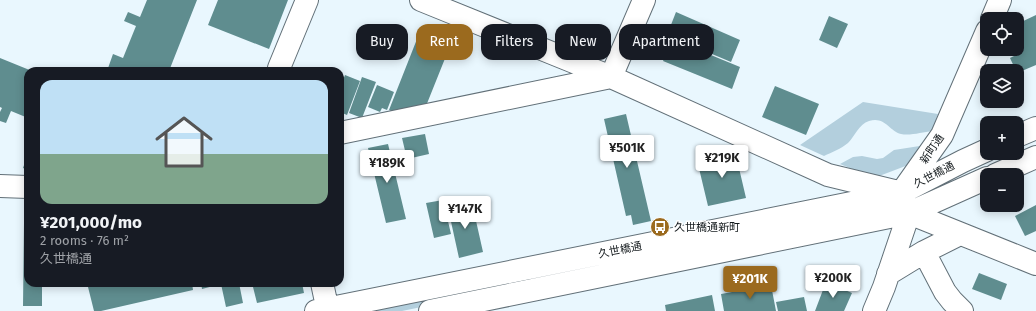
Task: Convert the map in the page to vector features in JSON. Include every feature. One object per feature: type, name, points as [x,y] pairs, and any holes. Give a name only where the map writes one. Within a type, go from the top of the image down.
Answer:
[{"type":"street","points":[[279,67],[307,0]]},
{"type":"street","points":[[421,0],[611,77],[828,175],[901,193],[909,213],[874,311]]},
{"type":"street","points":[[611,77],[644,0]]},
{"type":"street","points":[[995,12],[1000,0]]},
{"type":"street","name":"新町通","points":[[901,193],[942,135],[980,47]]},
{"type":"street","points":[[344,132],[611,77]]},
{"type":"street","points":[[1024,133],[1036,128]]},
{"type":"street","name":"久世橋通","points":[[324,310],[901,193],[963,160],[980,153]]},
{"type":"street","points":[[1011,168],[1036,157]]},
{"type":"street","name":"久世橋通","points":[[430,311],[909,213],[980,181]]},
{"type":"street","points":[[0,186],[24,187]]},
{"type":"street","points":[[909,213],[1036,264]]},
{"type":"street","points":[[888,274],[924,252],[960,234]]},
{"type":"street","points":[[924,252],[945,292],[959,310]]},
{"type":"street","points":[[322,287],[324,310]]},
{"type":"shaded area","points":[[863,102],[938,114],[932,131],[912,134],[901,134],[879,120],[869,121],[860,127],[848,143],[824,156],[800,145]]},
{"type":"shaded area","points":[[926,145],[916,162],[874,178],[840,164],[853,157],[862,156],[877,159],[883,158],[894,150]]},
{"type":"shaded area","points":[[555,273],[558,274],[557,279],[402,311],[369,311]]},
{"type":"building","points":[[147,0],[197,0],[171,67],[108,67],[113,54],[123,58],[136,26],[124,21],[128,12],[140,17]]},
{"type":"building","points":[[218,0],[288,0],[269,49],[208,25]]},
{"type":"building","points":[[676,12],[703,24],[671,24]]},
{"type":"building","points":[[1036,15],[1036,65],[1024,70],[1024,64],[1013,64],[1010,58],[1014,56],[1024,56],[1024,21]]},
{"type":"building","points":[[829,16],[848,24],[837,48],[819,40]]},
{"type":"building","points":[[714,29],[740,40],[731,62],[714,55]]},
{"type":"building","points":[[416,42],[416,60],[444,60],[426,106],[399,114],[389,110]]},
{"type":"building","points":[[714,56],[740,67],[732,89],[663,61],[714,60]]},
{"type":"building","points":[[0,58],[24,68],[24,116],[11,111],[6,123],[0,121],[0,112],[2,108],[0,107]]},
{"type":"building","points":[[345,75],[360,81],[347,115],[344,114]]},
{"type":"building","points":[[362,77],[376,82],[362,118],[349,113]]},
{"type":"building","points":[[377,85],[394,92],[387,110],[382,108],[380,112],[368,107]]},
{"type":"building","points":[[775,86],[819,104],[806,135],[762,117]]},
{"type":"building","points":[[626,114],[651,221],[633,225],[631,215],[626,216],[604,119]]},
{"type":"building","points":[[425,134],[429,154],[407,159],[402,138]]},
{"type":"building","points":[[388,144],[406,219],[386,223],[368,148]]},
{"type":"building","points":[[735,151],[746,198],[708,206],[697,160]]},
{"type":"building","points":[[443,200],[451,234],[434,238],[426,203]]},
{"type":"building","points":[[472,203],[483,252],[459,258],[448,208]]},
{"type":"building","points":[[1036,205],[1036,231],[1025,236],[1015,216]]},
{"type":"building","points":[[24,223],[24,287],[42,287],[42,306],[23,306]]},
{"type":"building","points":[[979,273],[1007,284],[1001,300],[972,289]]},
{"type":"building","points":[[826,282],[852,293],[844,311],[815,311]]},
{"type":"building","points":[[771,285],[776,311],[724,311],[721,294]]},
{"type":"building","points":[[88,287],[193,287],[193,290],[101,311],[94,311]]},
{"type":"building","points":[[222,287],[240,287],[243,303],[226,307]]},
{"type":"building","points":[[253,287],[303,287],[304,293],[257,303]]},
{"type":"building","points":[[712,295],[715,311],[666,311],[665,305]]},
{"type":"building","points":[[804,297],[807,311],[778,311],[776,302]]},
{"type":"place","name":"久世橋通新町","points":[[660,227]]}]
